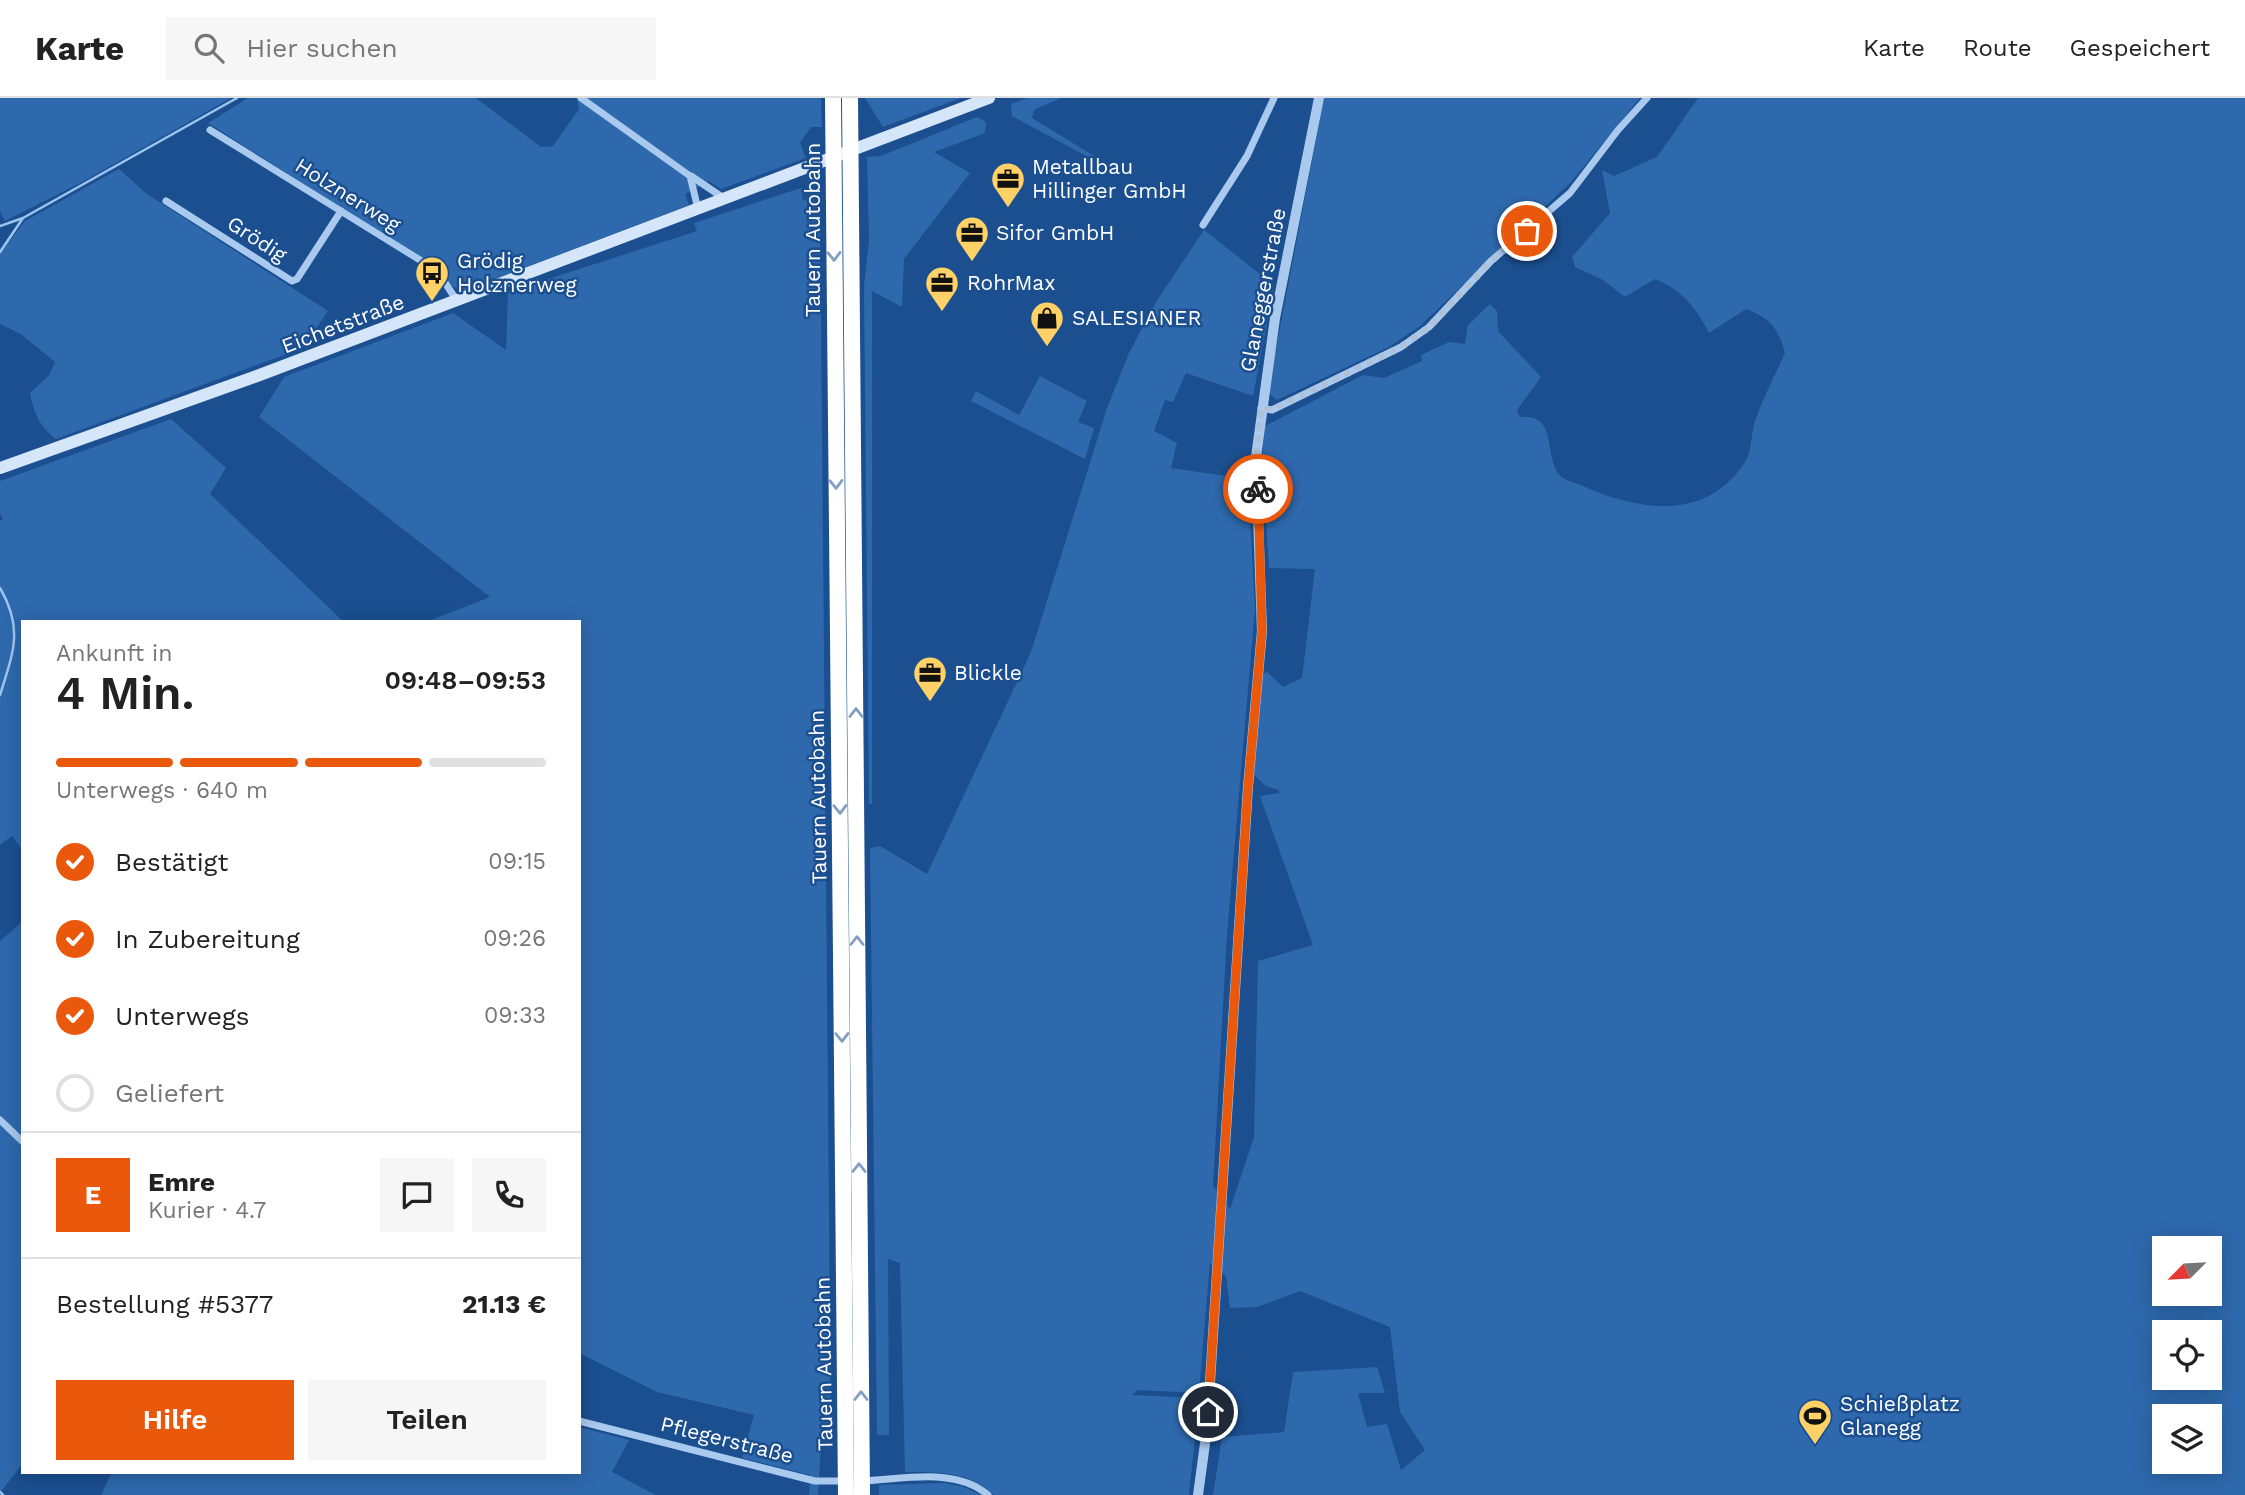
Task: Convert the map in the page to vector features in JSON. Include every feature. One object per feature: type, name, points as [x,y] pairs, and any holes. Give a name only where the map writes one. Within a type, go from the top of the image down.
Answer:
[{"type":"highway","name":"Tauern Autobahn","points":[[833,98],[854,1464],[862,1495]]},
{"type":"highway","name":"Tauern Autobahn","points":[[846,1495],[854,1464],[850,98]]},
{"type":"main road","name":"Eichetstraße","points":[[0,468],[111,431],[989,98]]},
{"type":"street","points":[[581,98],[724,199]]},
{"type":"street","points":[[1203,225],[1247,156],[1274,98]]},
{"type":"street","name":"Glaneggerstraße","points":[[1198,1495],[1207,1418],[1248,787],[1262,631],[1256,457],[1261,408],[1319,98]]},
{"type":"street","points":[[1261,408],[1272,410],[1401,347],[1429,327],[1491,261],[1570,193],[1618,130],[1647,98]]},
{"type":"street","name":"Holznerweg","points":[[210,130],[428,265],[442,278],[457,301]]},
{"type":"street","points":[[690,176],[698,210]]},
{"type":"street","name":"Grödig","points":[[166,201],[292,281],[297,279],[341,211]]},
{"type":"street","points":[[0,1120],[21,1140]]},
{"type":"street","name":"Pflegerstraße","points":[[581,1422],[816,1481],[944,1478],[973,1484],[988,1495]]},
{"type":"shaded area","points":[[0,98],[231,98],[84,181],[5,221],[0,211]]},
{"type":"shaded area","points":[[248,98],[476,98],[541,147],[553,146],[579,109],[577,98],[821,98],[822,127],[811,127],[800,143],[806,158],[721,189],[709,181],[685,194],[689,205],[463,291],[452,286],[437,269],[208,123]]},
{"type":"shaded area","points":[[865,98],[961,98],[883,127]]},
{"type":"shaded area","points":[[1027,98],[1061,98],[1034,110],[1032,118],[1099,159],[1103,165],[1012,116],[1011,104]]},
{"type":"shaded area","points":[[1324,98],[1640,98],[1571,182],[1420,326],[1389,347],[1277,400],[1269,393],[1270,380]]},
{"type":"shaded area","points":[[1698,98],[2245,98],[2245,1495],[1213,1495],[1222,1437],[1284,1432],[1293,1372],[1377,1367],[1385,1393],[1358,1393],[1367,1427],[1387,1424],[1401,1470],[1425,1450],[1400,1412],[1390,1327],[1300,1291],[1257,1307],[1230,1308],[1226,1276],[1210,1263],[1199,1393],[1137,1390],[1132,1395],[1199,1398],[1189,1495],[994,1495],[974,1481],[952,1474],[905,1472],[900,1263],[888,1259],[889,1435],[877,1435],[870,848],[880,846],[927,874],[1031,652],[1107,408],[1129,353],[1156,302],[1204,230],[1274,285],[1253,396],[1186,373],[1173,402],[1165,400],[1154,431],[1177,443],[1171,468],[1248,479],[1255,608],[1227,934],[1213,1186],[1230,1209],[1254,1137],[1258,961],[1313,945],[1260,796],[1279,793],[1279,790],[1266,786],[1254,775],[1263,674],[1267,672],[1283,687],[1302,678],[1315,569],[1269,568],[1262,458],[1265,426],[1363,375],[1384,378],[1422,361],[1421,355],[1449,342],[1465,344],[1468,325],[1490,304],[1497,311],[1498,331],[1541,377],[1517,410],[1520,417],[1541,422],[1546,430],[1553,461],[1563,478],[1604,495],[1649,505],[1691,503],[1711,495],[1729,481],[1745,462],[1755,421],[1785,353],[1772,325],[1746,309],[1709,333],[1687,300],[1664,283],[1655,279],[1625,297],[1603,280],[1575,267],[1572,257],[1610,213],[1602,170],[1614,176],[1657,157]]},
{"type":"shaded area","points":[[977,117],[986,122],[985,133],[934,152],[970,173],[904,259],[902,307],[872,291],[872,804],[869,804],[864,286],[869,240],[867,157],[881,156]]},
{"type":"shaded area","points":[[119,169],[147,194],[328,311],[303,348],[56,439],[38,419],[30,393],[49,375],[55,362],[21,334],[0,324],[0,253],[25,221]]},
{"type":"shaded area","points":[[801,188],[803,200],[814,197],[814,203],[820,203],[831,1443],[821,1444],[818,1495],[809,1495],[810,1475],[742,1458],[754,1415],[657,1392],[581,1354],[581,620],[432,620],[490,597],[259,417],[284,377],[453,313],[506,350],[508,292],[697,231],[694,223]]},
{"type":"shaded area","points":[[1040,376],[1087,401],[1078,422],[1094,428],[1085,459],[971,401],[976,391],[1019,415]]},
{"type":"shaded area","points":[[171,419],[226,468],[210,494],[342,620],[21,620],[21,848],[12,836],[0,845],[0,521],[3,519],[0,514],[0,481]]},
{"type":"shaded area","points":[[21,923],[21,1466],[0,1493],[0,941]]},
{"type":"shaded area","points":[[581,1428],[629,1440],[612,1472],[656,1495],[101,1495],[111,1474],[581,1474]]},
{"type":"shaded area","points":[[945,1483],[964,1487],[981,1495],[879,1495],[879,1485]]},
{"type":"waterway","points":[[0,226],[23,218],[237,98]]},
{"type":"waterway","points":[[0,252],[23,218]]},
{"type":"waterway","points":[[0,588],[12,616],[14,629],[12,653],[0,695]]},
{"type":"waterway","points":[[0,1492],[3,1495]]},
{"type":"way so far","points":[[1258,489],[1256,457],[1261,408],[1272,410],[1401,347],[1429,327],[1491,261],[1527,231]]},
{"type":"place","name":"Metallbau Hillinger GmbH","points":[[1008,209]]},
{"type":"place","name":"Sifor GmbH","points":[[972,263]]},
{"type":"place","name":"Grödig Holznerweg","points":[[432,303]]},
{"type":"place","name":"RohrMax","points":[[942,313]]},
{"type":"place","name":"SALESIANER","points":[[1047,348]]},
{"type":"place","name":"Blickle","points":[[930,703]]},
{"type":"place","name":"Schießplatz Glanegg","points":[[1815,1446]]},
{"type":"route","points":[[1208,1412],[1248,787],[1264,601],[1258,489]]}]
